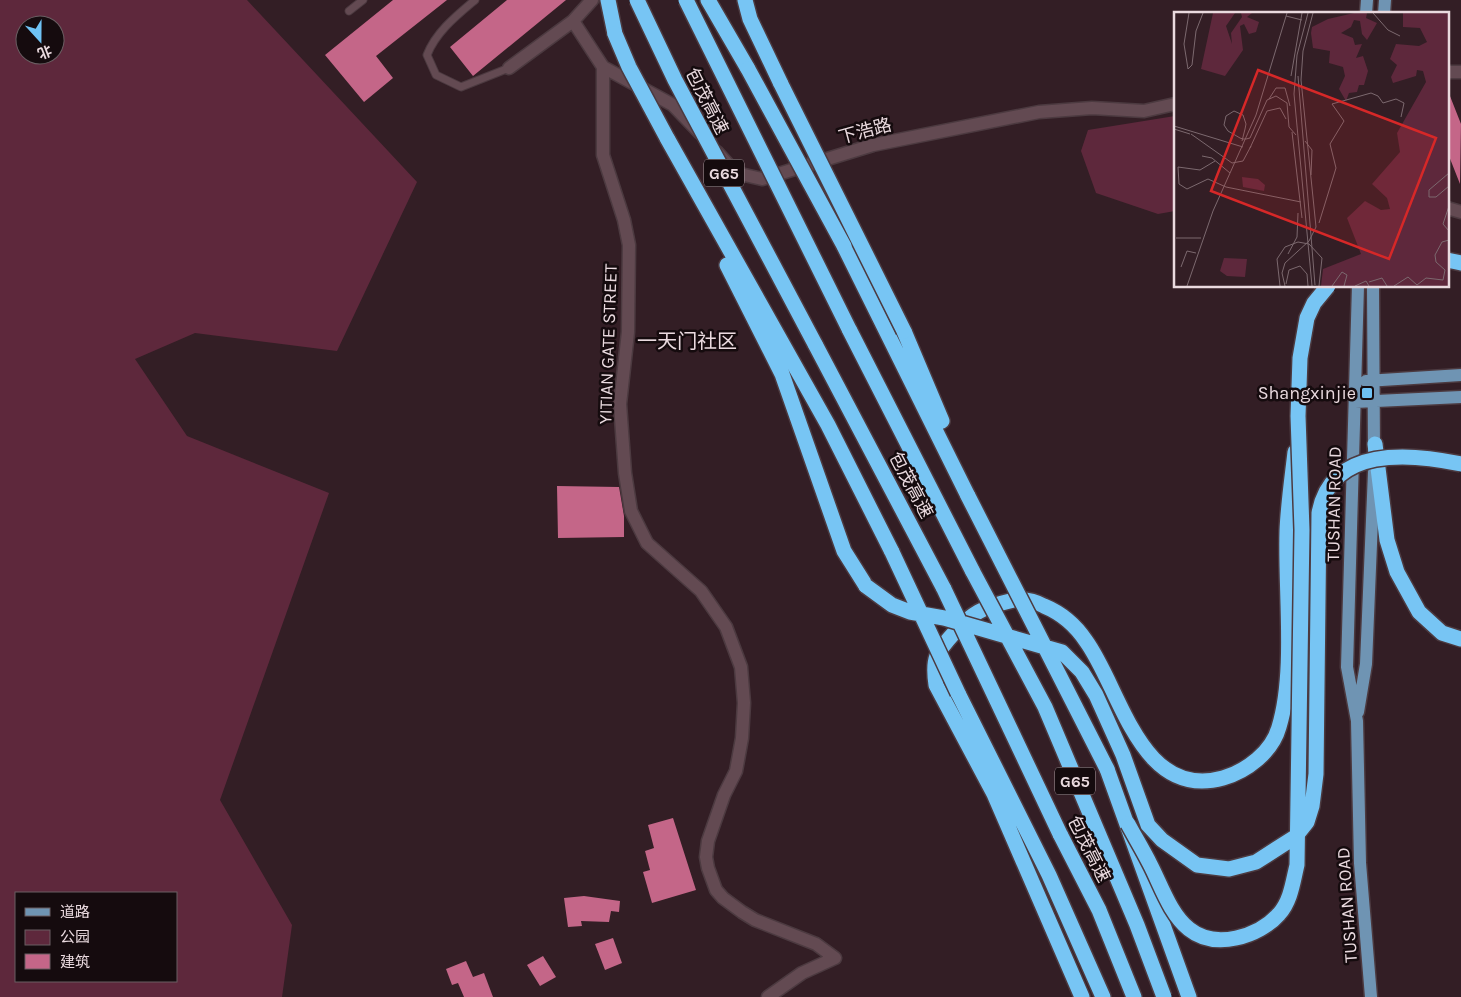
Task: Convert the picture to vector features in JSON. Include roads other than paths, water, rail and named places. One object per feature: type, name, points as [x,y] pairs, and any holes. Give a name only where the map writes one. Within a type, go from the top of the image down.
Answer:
[{"type":"highway","points":[[608,0],[615,34],[629,67],[688,177],[837,443],[892,552],[1061,902],[1103,997]]},
{"type":"highway","name":"包茂高速","points":[[637,0],[679,88],[944,589],[1060,834],[1099,910],[1134,997]]},
{"type":"highway","name":"包茂高速","points":[[686,0],[849,328],[1044,707],[1137,925],[1164,997]]},
{"type":"highway","points":[[708,0],[844,246],[897,334]]},
{"type":"highway","points":[[745,0],[765,52],[897,334],[940,416],[966,491],[1107,769],[1189,997]]},
{"type":"highway","points":[[688,177],[712,237],[782,374],[844,551],[866,586],[892,605],[910,612],[944,618],[1062,652],[1082,672],[1096,695],[1123,755],[1148,825],[1162,840],[1197,865],[1229,870],[1256,862],[1295,837],[1306,822],[1312,806],[1316,774],[1319,513],[1322,496],[1331,482],[1355,466],[1379,458],[1401,455],[1461,464]]},
{"type":"highway","points":[[1448,260],[1461,263]]},
{"type":"highway","points":[[1082,997],[994,794],[936,685],[933,667],[936,654],[969,616],[996,604],[1018,599],[1034,601],[1055,611],[1086,641],[1130,728],[1152,759],[1171,773],[1195,781],[1222,778],[1241,771],[1259,760],[1279,729],[1287,684],[1287,529],[1298,416],[1302,336],[1314,303],[1326,288]]},
{"type":"highway","points":[[1128,824],[1175,913],[1189,930],[1218,940],[1238,938],[1269,924],[1280,913],[1290,894],[1297,865],[1302,530],[1298,416]]},
{"type":"highway","points":[[1375,444],[1390,549],[1397,572],[1420,612],[1442,633],[1461,639]]},
{"type":"main road","name":"TUSHAN ROAD","points":[[1358,288],[1347,667],[1357,722],[1360,863],[1371,997]]},
{"type":"main road","name":"TUSHAN ROAD","points":[[1357,722],[1366,664],[1375,444],[1373,288]]},
{"type":"main road","points":[[1356,382],[1461,375]]},
{"type":"main road","points":[[1355,402],[1461,397]]},
{"type":"street","points":[[509,68],[573,21],[592,0]]},
{"type":"street","points":[[573,21],[603,67]]},
{"type":"street","name":"下浩路","points":[[603,67],[673,105],[736,173],[762,179],[873,145],[1039,112],[1092,108],[1144,111],[1174,104]]},
{"type":"street","name":"YITIAN GATE STREET","points":[[603,67],[604,155],[624,220],[629,245],[628,332],[620,404],[625,472],[631,510],[647,543],[701,592],[726,627],[741,667],[744,703],[742,738],[736,771],[724,795],[708,841],[706,857],[708,868],[716,890],[723,898],[742,912],[755,920],[816,944],[835,958],[802,973],[768,997]]},
{"type":"street","points":[[1448,72],[1461,72]]},
{"type":"street","points":[[1448,208],[1461,212]]},
{"type":"lane","points":[[349,11],[362,0]]},
{"type":"lane","points":[[475,0],[458,14],[432,41],[427,55],[436,75],[461,87],[509,68]]},
{"type":"place","name":"Shangxinjie","points":[[1367,393]]},
{"type":"district","name":"一天门社区","points":[[687,341]]}]
